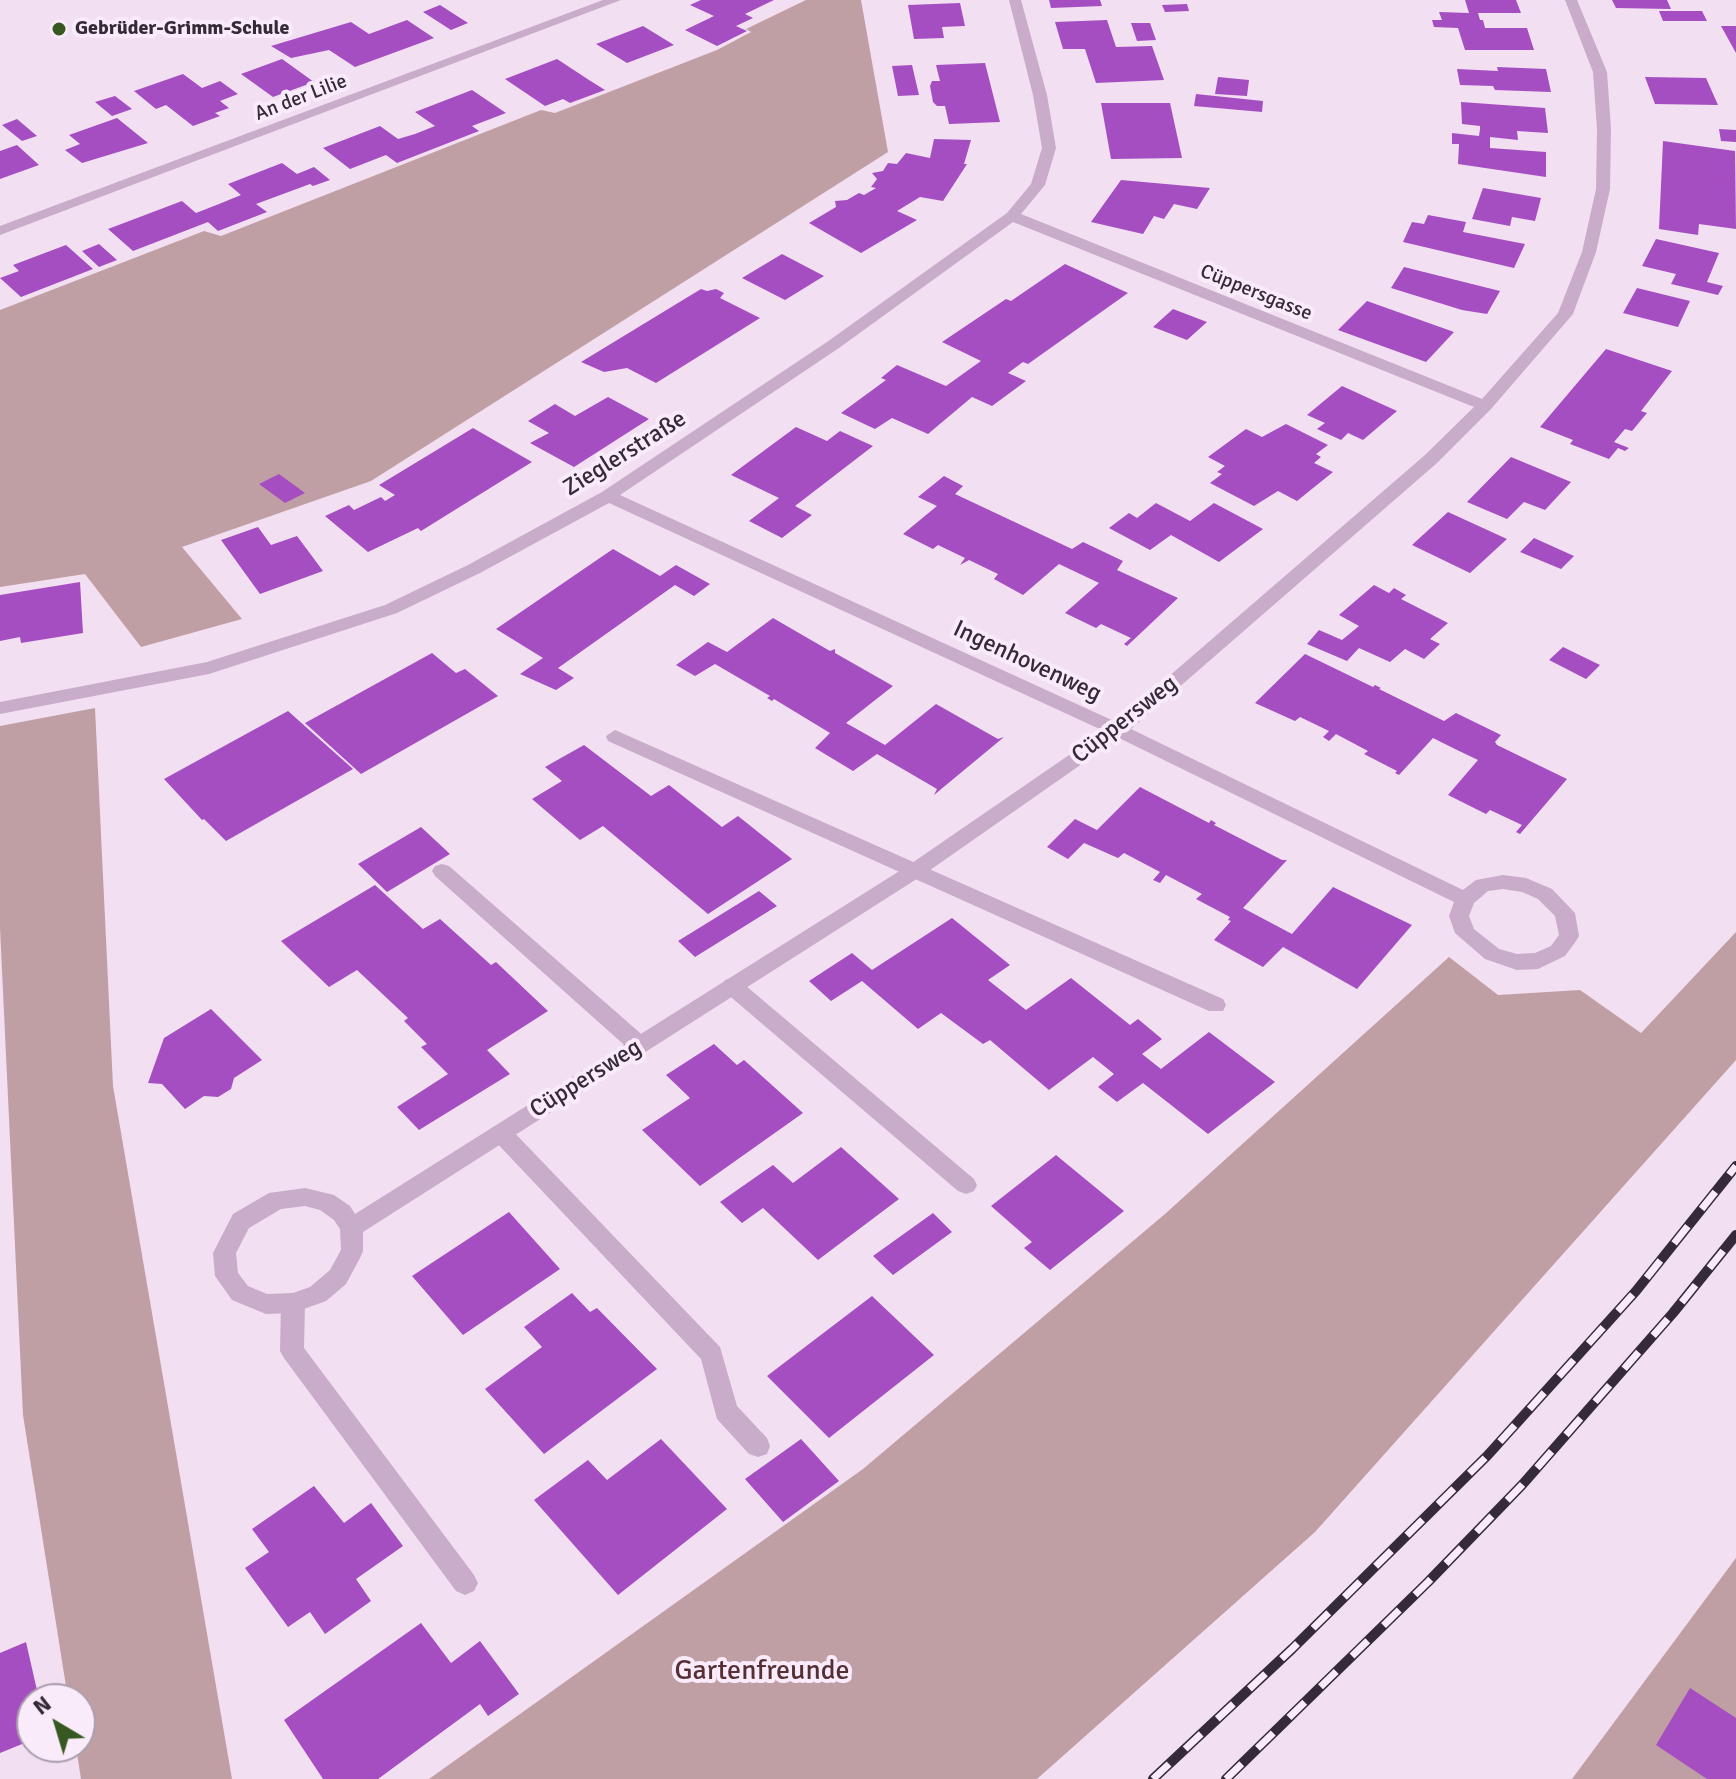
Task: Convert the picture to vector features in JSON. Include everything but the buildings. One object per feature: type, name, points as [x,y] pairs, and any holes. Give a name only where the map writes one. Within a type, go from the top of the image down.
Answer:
[{"type":"street","name":"Zieglerstraße","points":[[0,708],[209,668],[391,609],[474,569],[608,496],[833,345],[1012,216],[1038,185],[1049,148],[1040,95],[1015,0]]},
{"type":"street","name":"Cüppersweg","points":[[351,1228],[916,870],[1118,730],[1431,459],[1485,406],[1565,314],[1589,252],[1603,189],[1600,72],[1571,0]]},
{"type":"street","name":"An der Lilie","points":[[0,231],[607,1]]},
{"type":"street","name":"Cüppersgasse","points":[[1012,216],[1485,406]]},
{"type":"street","name":"Ingenhovenweg","points":[[608,496],[1118,730],[1465,899]]},
{"type":"street","points":[[615,736],[1216,1005]]},
{"type":"street","points":[[442,871],[639,1045]]},
{"type":"street","points":[[1503,882],[1526,885],[1545,894],[1565,913],[1569,936],[1558,951],[1538,961],[1517,962],[1492,954],[1465,933],[1459,916],[1465,899],[1483,885],[1503,882]]},
{"type":"street","points":[[732,986],[966,1185]]},
{"type":"street","points":[[501,1133],[712,1354],[726,1411],[758,1446]]},
{"type":"street","points":[[305,1197],[326,1202],[342,1213],[351,1228],[352,1251],[338,1277],[318,1294],[293,1303],[266,1304],[240,1293],[227,1276],[224,1253],[241,1221],[277,1200],[305,1197]]},
{"type":"street","points":[[293,1303],[292,1351],[465,1583]]},
{"type":"green space","points":[[806,0],[861,0],[888,152],[371,481],[182,547],[242,619],[141,647],[85,574],[0,587],[0,310],[204,231],[221,236],[541,110],[555,113],[717,50],[751,32],[746,29]]},
{"type":"green space","points":[[95,708],[113,1086],[232,1779],[81,1779],[78,1763],[96,1763],[96,1683],[65,1683],[23,1415],[0,928],[0,726]]},
{"type":"green space","name":"Gartenfreunde","points":[[1736,932],[1736,1060],[1315,1532],[1037,1779],[429,1779],[863,1469],[1165,1214],[1449,957],[1498,995],[1580,990],[1641,1033]]},
{"type":"green space","points":[[1736,1558],[1736,1779],[1572,1779],[1733,1562]]},
{"type":"railway","points":[[1153,1779],[1292,1649],[1487,1456],[1636,1291],[1736,1166]]},
{"type":"railway","points":[[1226,1779],[1428,1582],[1522,1485],[1673,1313],[1736,1235]]},
{"type":"place","name":"Gebrüder-Grimm-Schule","points":[[59,29]]}]
